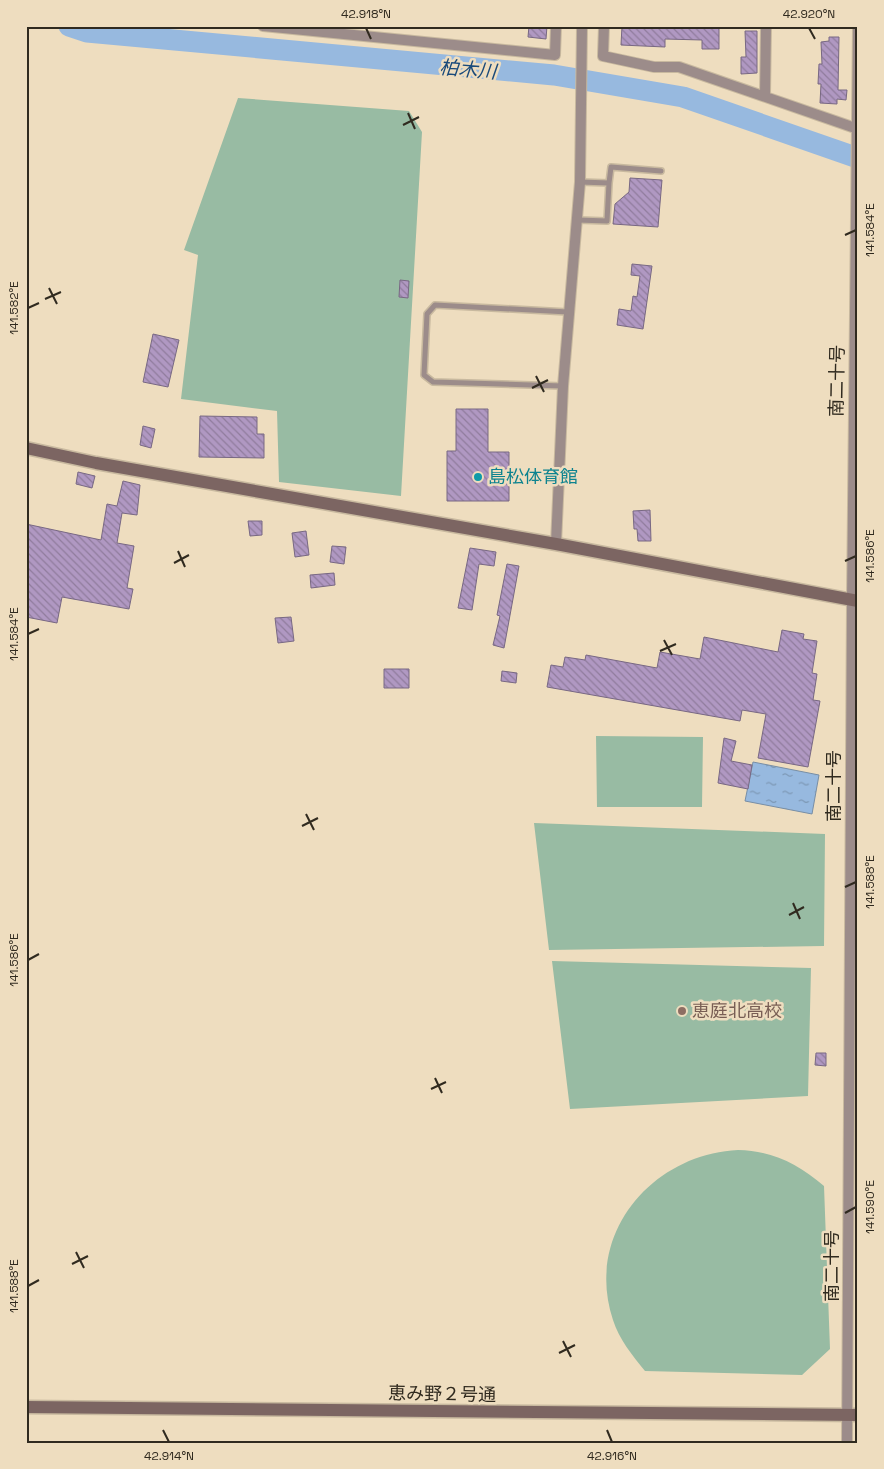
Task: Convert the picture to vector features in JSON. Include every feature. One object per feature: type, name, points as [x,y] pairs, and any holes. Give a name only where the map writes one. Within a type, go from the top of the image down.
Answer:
[{"type":"street","points":[[263,26],[555,55],[556,26]]},
{"type":"street","points":[[556,544],[563,386],[580,182],[582,26]]},
{"type":"street","points":[[604,26],[603,56],[654,67],[680,67],[857,128]]},
{"type":"street","points":[[765,95],[766,26]]},
{"type":"street","name":"南二十号","points":[[853,1415],[848,1400],[848,1384],[855,601],[855,144],[857,128],[858,26]]},
{"type":"street","points":[[26,448],[96,463],[556,544],[855,601]]},
{"type":"street","name":"恵み野２号通","points":[[26,1408],[853,1415]]},
{"type":"street","points":[[847,1443],[853,1415]]},
{"type":"lane","points":[[578,220],[607,221],[611,167],[661,171]]},
{"type":"lane","points":[[580,182],[609,183]]},
{"type":"lane","points":[[563,386],[433,382],[424,375],[427,314],[434,305],[568,312]]},
{"type":"green space","points":[[238,98],[409,111],[422,132],[401,496],[279,482],[277,411],[181,399],[198,255],[184,250]]},
{"type":"green space","points":[[596,736],[703,737],[702,807],[597,807]]},
{"type":"green space","points":[[534,823],[825,834],[824,946],[549,950]]},
{"type":"green space","points":[[552,961],[811,968],[808,1096],[570,1109]]},
{"type":"green space","points":[[738,1150],[763,1153],[784,1160],[805,1171],[824,1186],[830,1349],[802,1375],[645,1371],[626,1347],[613,1320],[607,1288],[608,1257],[617,1229],[633,1204],[653,1183],[679,1166],[707,1155]]},
{"type":"water","points":[[753,762],[819,775],[812,814],[745,801]]},
{"type":"building","points":[[529,26],[547,26],[546,39],[528,37]]},
{"type":"building","points":[[622,26],[719,28],[719,49],[702,49],[702,40],[665,39],[665,47],[621,45]]},
{"type":"building","points":[[745,31],[757,31],[757,73],[741,74],[741,57],[746,57]]},
{"type":"building","points":[[829,37],[839,37],[838,90],[847,90],[846,100],[837,99],[837,104],[820,103],[821,84],[818,84],[819,64],[822,64],[821,42],[829,41]]},
{"type":"building","points":[[630,178],[662,180],[658,227],[613,224],[615,204],[629,192]]},
{"type":"building","points":[[632,264],[652,266],[643,329],[617,325],[619,309],[631,311],[633,296],[637,297],[640,276],[631,275]]},
{"type":"building","points":[[400,280],[409,281],[408,298],[399,297]]},
{"type":"building","points":[[153,334],[179,340],[168,387],[143,382]]},
{"type":"building","name":"島松体育館","points":[[456,409],[488,409],[488,452],[509,452],[509,501],[447,501],[447,451],[456,451]]},
{"type":"building","points":[[200,416],[257,417],[257,434],[264,434],[264,458],[199,457]]},
{"type":"building","points":[[143,426],[155,429],[151,448],[140,445]]},
{"type":"building","points":[[78,472],[95,476],[92,488],[76,484]]},
{"type":"building","points":[[123,481],[140,485],[137,515],[122,513],[117,543],[134,546],[127,588],[133,589],[129,609],[62,597],[57,623],[26,617],[26,524],[101,540],[107,504],[117,506]]},
{"type":"building","points":[[650,510],[651,541],[638,541],[637,529],[634,529],[633,511]]},
{"type":"building","points":[[248,521],[262,521],[262,535],[250,536]]},
{"type":"building","points":[[306,531],[309,555],[295,557],[292,533]]},
{"type":"building","points":[[332,546],[346,547],[344,564],[330,562]]},
{"type":"building","points":[[470,548],[496,552],[494,566],[479,564],[472,610],[458,608]]},
{"type":"building","points":[[507,564],[519,566],[504,648],[493,645],[500,616],[497,615]]},
{"type":"building","points":[[334,573],[335,585],[311,588],[310,575]]},
{"type":"building","points":[[291,617],[294,641],[278,643],[275,618]]},
{"type":"building","points":[[782,630],[804,634],[803,639],[817,641],[812,673],[817,674],[813,700],[820,701],[808,767],[758,758],[766,714],[742,710],[740,721],[547,687],[551,665],[563,667],[565,657],[585,660],[586,655],[657,668],[660,652],[700,659],[704,637],[778,652]]},
{"type":"building","points":[[384,669],[409,669],[409,688],[384,688]]},
{"type":"building","points":[[502,671],[517,673],[516,683],[501,681]]},
{"type":"building","points":[[724,738],[736,741],[731,761],[752,765],[748,789],[718,783]]},
{"type":"building","points":[[816,1053],[826,1053],[826,1066],[815,1065]]},
{"type":"waterway","name":"柏木川","points":[[69,26],[87,32],[554,75],[683,97],[858,158]]},
{"type":"place","name":"島松体育館","points":[[478,477]]},
{"type":"place","name":"恵庭北高校","points":[[682,1011]]}]
